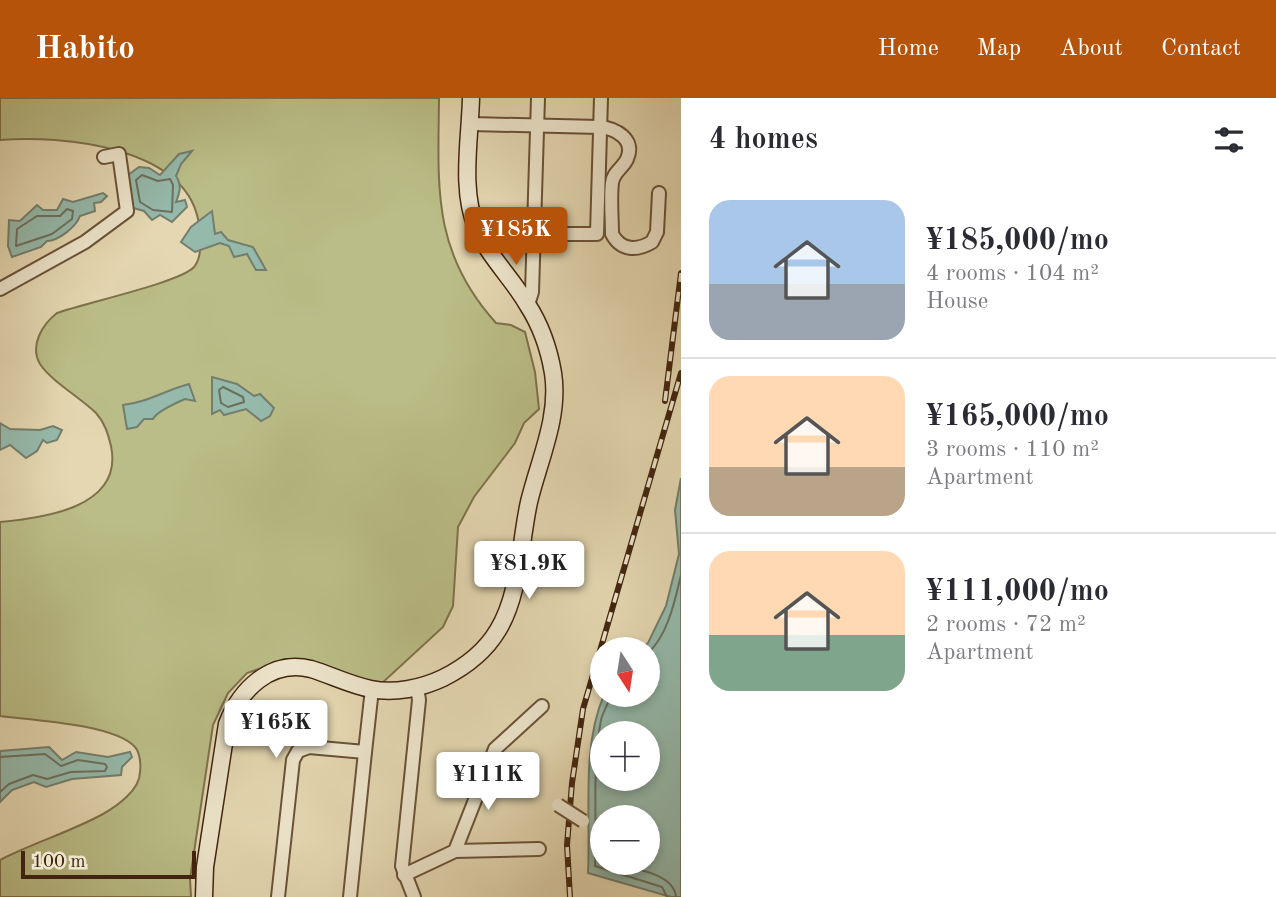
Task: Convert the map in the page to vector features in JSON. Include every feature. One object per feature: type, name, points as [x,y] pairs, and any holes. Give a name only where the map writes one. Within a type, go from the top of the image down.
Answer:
[{"type":"street","points":[[204,897],[205,867],[227,724],[235,702],[251,684],[269,673],[289,668],[308,668],[372,689],[417,687],[459,670],[481,653],[498,629],[510,600],[552,410],[553,375],[546,346],[528,304],[475,227],[469,187],[471,98]]},
{"type":"street","points":[[528,304],[532,292],[538,98]]},
{"type":"street","points":[[533,233],[597,234],[601,98]]},
{"type":"street","points":[[471,124],[599,127],[612,128],[623,135],[629,151],[627,160],[612,179],[611,234],[615,241],[635,249],[652,242],[657,232],[659,193]]},
{"type":"street","points":[[0,289],[85,242],[127,211],[119,154],[104,157]]},
{"type":"street","points":[[414,897],[402,866],[417,687]]},
{"type":"street","points":[[350,897],[372,689]]},
{"type":"street","points":[[455,851],[495,749],[542,706]]},
{"type":"street","points":[[278,897],[293,760],[298,751],[309,747],[365,752]]},
{"type":"street","points":[[558,805],[583,821]]},
{"type":"street","points":[[404,875],[455,851],[540,849]]},
{"type":"green space","points":[[0,98],[439,98],[440,190],[443,218],[450,244],[460,271],[475,297],[496,323],[511,325],[525,332],[535,372],[539,409],[524,423],[515,443],[474,497],[458,527],[453,606],[443,627],[380,685],[276,663],[247,673],[228,693],[213,725],[190,879],[191,897],[0,897],[0,860],[109,811],[132,791],[139,779],[140,769],[139,755],[135,747],[109,733],[71,724],[0,716],[0,522],[57,513],[77,506],[93,496],[105,483],[112,467],[111,446],[102,421],[90,407],[40,364],[37,342],[47,323],[57,313],[170,280],[194,267],[199,258],[200,247],[199,225],[190,198],[172,178],[148,162],[119,151],[55,140],[0,140]]},
{"type":"water","points":[[192,151],[181,164],[176,176],[180,189],[176,202],[185,200],[187,207],[172,222],[160,215],[152,220],[144,211],[133,208],[128,175],[139,167],[149,168],[160,175],[179,154]]},
{"type":"water","points":[[103,193],[107,196],[101,202],[94,203],[95,211],[80,216],[66,233],[47,241],[41,247],[12,257],[8,246],[9,220],[20,221],[37,205],[43,210],[57,210],[63,199],[73,202]]},
{"type":"water","points":[[212,211],[215,234],[221,232],[228,240],[253,247],[266,270],[256,270],[247,254],[234,257],[229,246],[220,243],[195,252],[181,242],[191,227]]},
{"type":"water","points":[[212,377],[237,384],[254,396],[260,394],[274,408],[270,416],[261,421],[246,409],[224,415],[220,410],[212,414]]},
{"type":"water","points":[[189,384],[195,401],[185,399],[163,410],[153,419],[144,419],[137,427],[127,429],[123,405]]},
{"type":"water","points":[[0,423],[10,429],[40,430],[53,426],[62,430],[57,440],[47,443],[43,440],[37,451],[26,458],[10,445],[0,450]]},
{"type":"water","points":[[681,478],[681,897],[671,897],[595,875],[660,875],[660,805],[590,805],[588,873],[588,782],[590,760],[590,791],[660,791],[660,721],[596,721],[600,707],[660,707],[660,637],[651,637],[666,606],[679,554],[675,510]]},
{"type":"water","points":[[49,747],[62,760],[76,752],[108,757],[130,752],[132,757],[122,767],[121,775],[72,779],[46,787],[34,782],[12,790],[0,802],[0,751]]},
{"type":"railway","points":[[665,401],[681,273]]},
{"type":"railway","points":[[570,897],[567,845],[572,783],[583,709],[681,373]]}]
